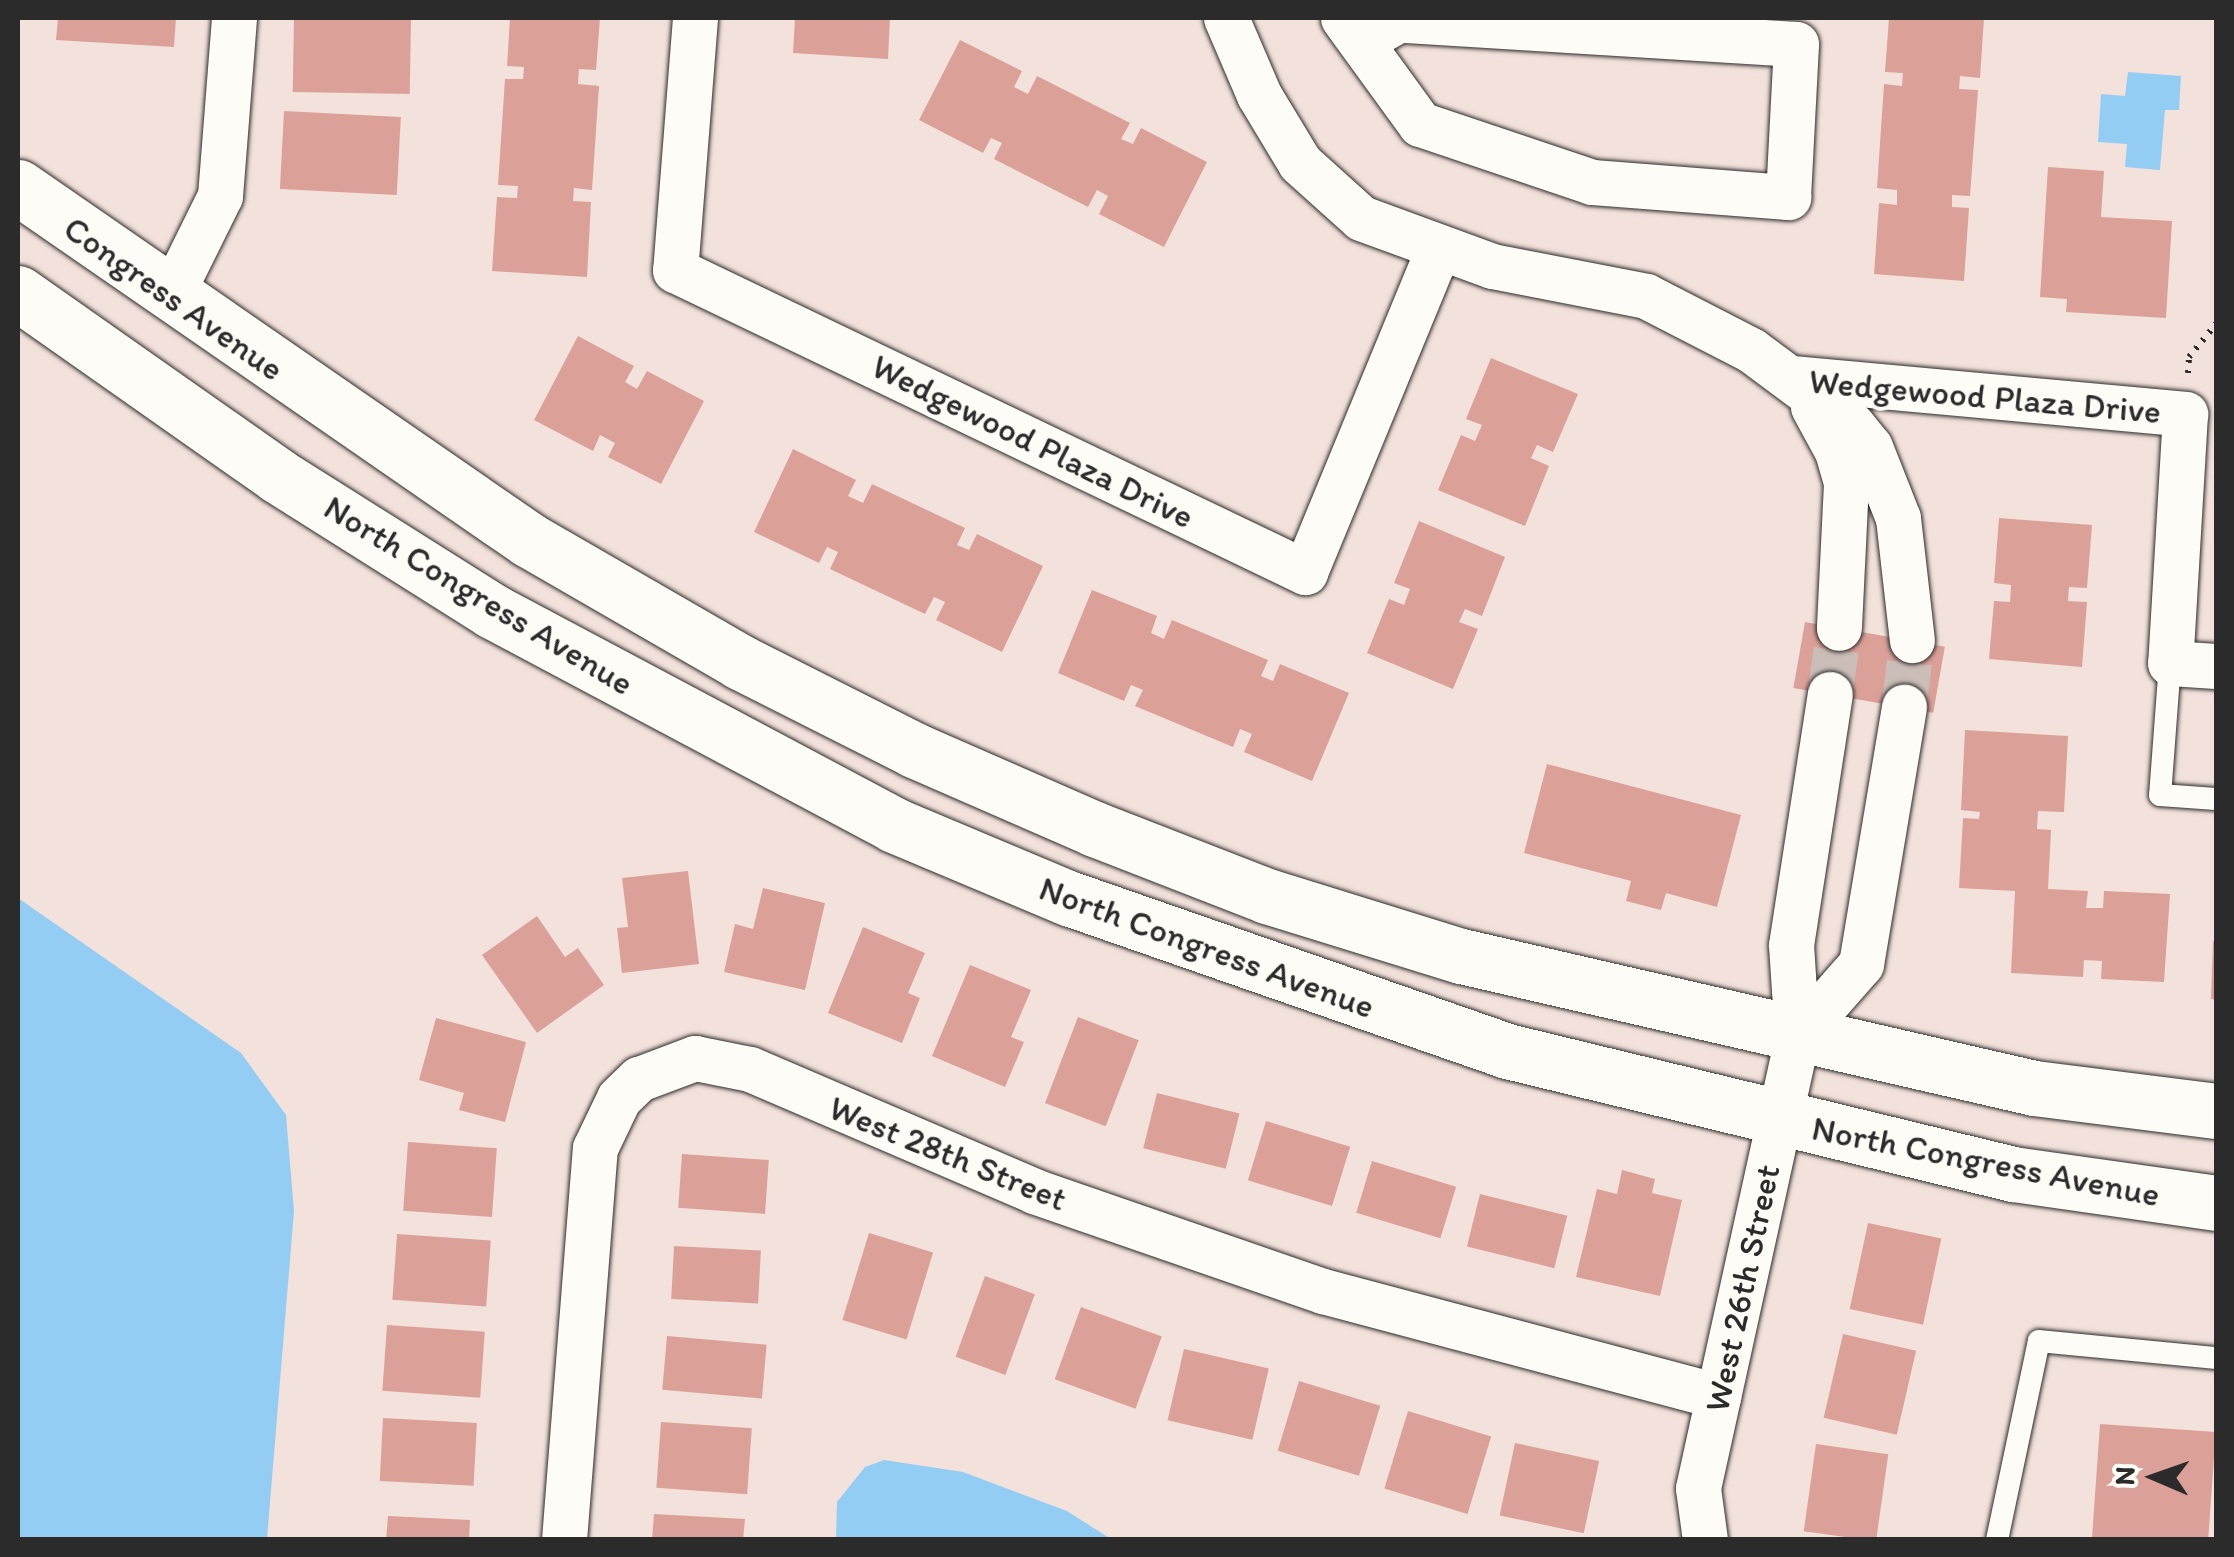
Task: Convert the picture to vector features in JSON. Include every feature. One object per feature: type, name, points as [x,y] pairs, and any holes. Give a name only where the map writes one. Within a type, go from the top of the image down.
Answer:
[{"type":"street","points":[[170,297],[220,196],[234,18]]},
{"type":"street","name":"Wedgewood Plaza Drive","points":[[695,18],[675,270],[1306,572],[1437,251]]},
{"type":"street","points":[[1398,20],[1796,44],[1788,196],[1592,182],[1420,124],[1352,29],[1398,20]]},
{"type":"street","name":"Wedgewood Plaza Drive","points":[[1235,21],[1260,95],[1300,164],[1360,218],[1437,251],[1646,296],[1690,315],[1790,378],[1852,425],[1884,476],[1908,563],[1912,640]]},
{"type":"street","name":"Congress Avenue","points":[[18,187],[332,407]]},
{"type":"street","name":"North Congress Avenue","points":[[18,293],[278,476],[492,611],[894,825],[1068,898],[1329,994],[1507,1051],[2013,1174],[2216,1204]]},
{"type":"street","points":[[1790,378],[1820,417],[1846,483],[1838,628]]},
{"type":"street","name":"Wedgewood Plaza Drive","points":[[1790,378],[2185,414],[2170,662]]},
{"type":"street","name":"North Congress Avenue","points":[[332,407],[529,540],[740,662],[914,750],[1095,829],[1267,896],[1461,956],[1797,1037],[2034,1088],[2216,1111]]},
{"type":"street","points":[[2170,662],[2216,666]]},
{"type":"street","points":[[1797,1037],[1792,945],[1830,694]]},
{"type":"street","points":[[1797,1037],[1861,964],[1904,707]]},
{"type":"street","name":"West 26th Street","points":[[1705,1540],[1698,1488],[1797,1037]]},
{"type":"street","name":"West 28th Street","points":[[564,1540],[595,1148],[611,1109],[639,1078],[696,1058],[750,1069],[1034,1190],[1305,1285],[1718,1396]]},
{"type":"lane","points":[[2170,662],[2160,794],[2216,799]]},
{"type":"lane","points":[[1997,1540],[2039,1341],[2216,1358]]},
{"type":"path","points":[[2185,414],[2189,357],[2216,324]]},
{"type":"water","points":[[2128,72],[2181,76],[2179,110],[2165,110],[2160,170],[2125,167],[2127,144],[2098,142],[2101,94],[2125,96]]},
{"type":"water","points":[[18,898],[241,1053],[286,1115],[294,1211],[267,1539],[18,1539]]},
{"type":"water","points":[[884,1460],[963,1472],[1067,1511],[1111,1539],[836,1539],[837,1502],[865,1467]]},
{"type":"building","points":[[58,18],[176,18],[174,47],[56,40]]},
{"type":"building","points":[[294,18],[411,20],[410,94],[293,92]]},
{"type":"building","points":[[510,18],[600,18],[596,70],[579,69],[578,84],[599,86],[592,190],[574,188],[573,201],[591,202],[587,277],[492,271],[497,197],[517,198],[518,186],[498,185],[505,79],[523,79],[524,67],[507,66]]},
{"type":"building","points":[[795,18],[890,18],[888,59],[793,53]]},
{"type":"building","points":[[1889,18],[1984,18],[1980,78],[1960,76],[1959,89],[1978,90],[1970,196],[1952,195],[1952,207],[1969,208],[1964,281],[1874,274],[1879,203],[1897,205],[1897,190],[1877,188],[1884,84],[1902,86],[1903,73],[1885,72]]},
{"type":"building","points":[[960,40],[1022,71],[1014,87],[1028,94],[1037,76],[1130,123],[1121,139],[1133,144],[1141,128],[1207,162],[1164,247],[1099,214],[1108,196],[1097,190],[1088,207],[994,159],[1002,143],[991,138],[983,153],[919,120]]},
{"type":"building","points":[[284,111],[401,117],[397,195],[280,189]]},
{"type":"building","points":[[2048,167],[2104,171],[2101,217],[2172,221],[2166,318],[2066,312],[2067,299],[2040,297]]},
{"type":"building","points":[[578,336],[634,366],[625,382],[637,389],[647,371],[704,401],[661,484],[608,457],[615,443],[600,435],[593,451],[534,420]]},
{"type":"building","points":[[1491,358],[1578,394],[1553,452],[1537,445],[1531,458],[1549,466],[1525,526],[1438,490],[1461,435],[1475,441],[1482,425],[1466,419]]},
{"type":"building","points":[[793,449],[856,480],[848,496],[863,503],[872,484],[965,528],[957,545],[969,550],[977,534],[1043,566],[1002,652],[936,620],[945,602],[934,597],[925,614],[830,569],[838,552],[827,547],[819,563],[754,532]]},
{"type":"building","points":[[1999,518],[2092,525],[2087,588],[2069,587],[2068,601],[2087,602],[2082,667],[1989,659],[1994,601],[2010,602],[2011,585],[1994,583]]},
{"type":"building","points":[[1419,521],[1505,557],[1482,616],[1465,609],[1459,622],[1478,629],[1453,689],[1367,653],[1389,599],[1404,605],[1410,589],[1394,583]]},
{"type":"building","points":[[1092,590],[1157,616],[1151,633],[1164,639],[1172,620],[1268,660],[1261,676],[1273,681],[1280,664],[1349,693],[1312,781],[1244,752],[1252,734],[1240,729],[1233,747],[1135,706],[1143,690],[1131,685],[1124,701],[1058,673]]},
{"type":"building","points":[[1805,622],[1945,647],[1933,713],[1793,688]]},
{"type":"building","points":[[1965,730],[2068,736],[2064,812],[2038,811],[2037,829],[2051,830],[2048,889],[2088,891],[2086,908],[2103,908],[2104,891],[2170,894],[2164,982],[2101,979],[2102,961],[2084,960],[2083,977],[2011,973],[2015,891],[1959,888],[1963,818],[1979,819],[1980,812],[1961,810]]},
{"type":"building","points":[[1547,764],[1741,815],[1717,907],[1666,893],[1661,910],[1626,901],[1631,881],[1524,853]]},
{"type":"building","points":[[688,871],[699,964],[622,973],[617,928],[628,927],[622,878]]},
{"type":"building","points":[[763,888],[825,903],[805,990],[724,972],[735,924],[753,929]]},
{"type":"building","points":[[537,916],[565,957],[578,948],[604,985],[537,1033],[482,955]]},
{"type":"building","points":[[863,927],[925,953],[908,993],[920,998],[902,1043],[828,1013]]},
{"type":"building","points":[[2216,941],[2216,1000],[2211,999]]},
{"type":"building","points":[[970,965],[1031,990],[1011,1037],[1024,1042],[1005,1087],[932,1056]]},
{"type":"building","points":[[1078,1017],[1139,1040],[1106,1126],[1045,1103]]},
{"type":"building","points":[[436,1018],[526,1042],[505,1122],[459,1110],[464,1093],[419,1080]]},
{"type":"building","points":[[1157,1093],[1239,1114],[1226,1169],[1143,1148]]},
{"type":"building","points":[[1266,1121],[1350,1147],[1332,1206],[1248,1180]]},
{"type":"building","points":[[408,1142],[497,1148],[492,1217],[403,1211]]},
{"type":"building","points":[[682,1154],[769,1160],[765,1214],[678,1208]]},
{"type":"building","points":[[1372,1161],[1456,1187],[1440,1238],[1356,1213]]},
{"type":"building","points":[[1622,1170],[1655,1179],[1652,1193],[1682,1200],[1660,1296],[1576,1277],[1597,1189],[1617,1194]]},
{"type":"building","points":[[1480,1194],[1567,1216],[1554,1268],[1467,1246]]},
{"type":"building","points":[[1868,1223],[1941,1239],[1923,1325],[1850,1309]]},
{"type":"building","points":[[869,1233],[933,1253],[906,1340],[842,1320]]},
{"type":"building","points":[[397,1234],[491,1241],[486,1306],[392,1300]]},
{"type":"building","points":[[674,1246],[761,1251],[758,1303],[671,1299]]},
{"type":"building","points":[[985,1276],[1035,1294],[1005,1375],[956,1357]]},
{"type":"building","points":[[1081,1307],[1162,1336],[1135,1409],[1055,1379]]},
{"type":"building","points":[[387,1325],[485,1332],[480,1398],[382,1391]]},
{"type":"building","points":[[1843,1334],[1916,1351],[1897,1435],[1824,1418]]},
{"type":"building","points":[[667,1336],[767,1345],[762,1399],[662,1390]]},
{"type":"building","points":[[1184,1349],[1269,1369],[1252,1440],[1168,1420]]},
{"type":"building","points":[[1299,1381],[1380,1406],[1359,1476],[1278,1451]]},
{"type":"building","points":[[1408,1411],[1491,1436],[1468,1514],[1384,1488]]},
{"type":"building","points":[[383,1418],[477,1423],[474,1486],[380,1481]]},
{"type":"building","points":[[661,1422],[752,1428],[747,1494],[656,1488]]},
{"type":"building","points":[[2100,1424],[2216,1432],[2208,1540],[2092,1540]]},
{"type":"building","points":[[1515,1443],[1599,1461],[1584,1533],[1500,1515]]},
{"type":"building","points":[[1816,1444],[1888,1454],[1876,1540],[1804,1531]]},
{"type":"building","points":[[654,1514],[745,1519],[743,1540],[652,1540]]},
{"type":"building","points":[[388,1516],[470,1520],[469,1540],[386,1540]]},
{"type":"tunnel","points":[[1830,694],[1839,628]]},
{"type":"tunnel","points":[[1904,707],[1912,640]]}]
